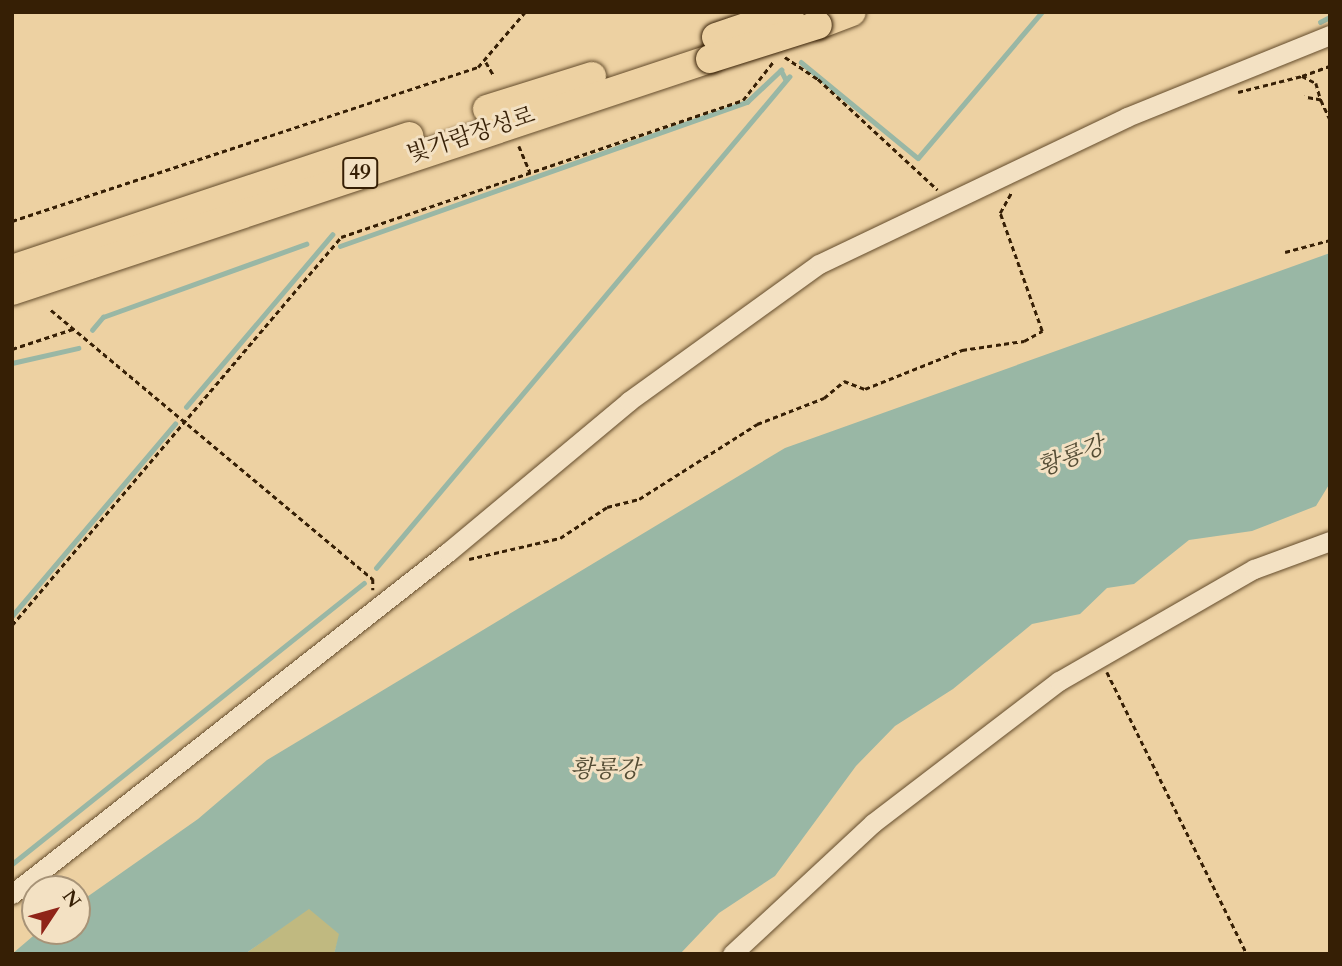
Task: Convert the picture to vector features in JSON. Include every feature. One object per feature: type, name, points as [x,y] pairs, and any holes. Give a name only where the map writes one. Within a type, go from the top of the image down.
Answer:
[{"type":"highway","name":"빛가람장성로","points":[[12,291],[706,50],[790,12]]},
{"type":"highway","name":"빛가람장성로","points":[[12,269],[706,50],[818,25],[852,12]]},
{"type":"street","points":[[12,894],[448,552],[727,326],[819,264],[949,200],[1205,84],[1330,35]]},
{"type":"street","points":[[732,954],[873,823],[1100,656],[1254,569],[1330,541]]},
{"type":"path","points":[[12,221],[192,166],[486,62],[525,12]]},
{"type":"path","points":[[12,625],[341,237],[743,100],[779,53],[818,79],[949,200]]},
{"type":"path","points":[[486,62],[495,76]]},
{"type":"path","points":[[1205,84],[1250,92],[1330,66]]},
{"type":"path","points":[[1302,76],[1316,83],[1330,119]]},
{"type":"path","points":[[1304,97],[1321,100]]},
{"type":"path","points":[[518,143],[530,172]]},
{"type":"path","points":[[448,552],[455,561],[540,547],[607,507],[639,499],[757,424],[824,398],[844,381],[865,389],[962,350],[1024,341],[1042,331],[1000,213],[1020,180],[1018,168]]},
{"type":"path","points":[[1285,252],[1330,240]]},
{"type":"path","points":[[51,310],[187,419],[373,579],[371,595]]},
{"type":"path","points":[[12,349],[73,329]]},
{"type":"path","points":[[1100,656],[1247,954]]},
{"type":"shaded area","points":[[309,908],[340,934],[334,954],[245,954]]},
{"type":"water","name":"황룡강","points":[[1330,253],[1330,483],[1316,506],[1252,531],[1189,540],[1134,584],[1107,588],[1080,614],[1032,624],[953,689],[895,726],[856,766],[775,876],[719,913],[680,954],[334,954],[339,934],[309,909],[245,954],[12,954],[23,945],[91,945],[91,894],[198,819],[267,760],[785,448]]},
{"type":"waterway","points":[[801,62],[918,158],[1042,12]]},
{"type":"waterway","points":[[1320,22],[1330,17]]},
{"type":"waterway","points":[[340,246],[747,102],[781,70],[786,80]]},
{"type":"waterway","points":[[376,568],[789,77]]},
{"type":"waterway","points":[[186,407],[332,235]]},
{"type":"waterway","points":[[92,330],[103,317],[306,244]]},
{"type":"waterway","points":[[12,363],[78,348]]},
{"type":"waterway","points":[[12,616],[175,424]]},
{"type":"waterway","points":[[12,864],[364,583]]}]
